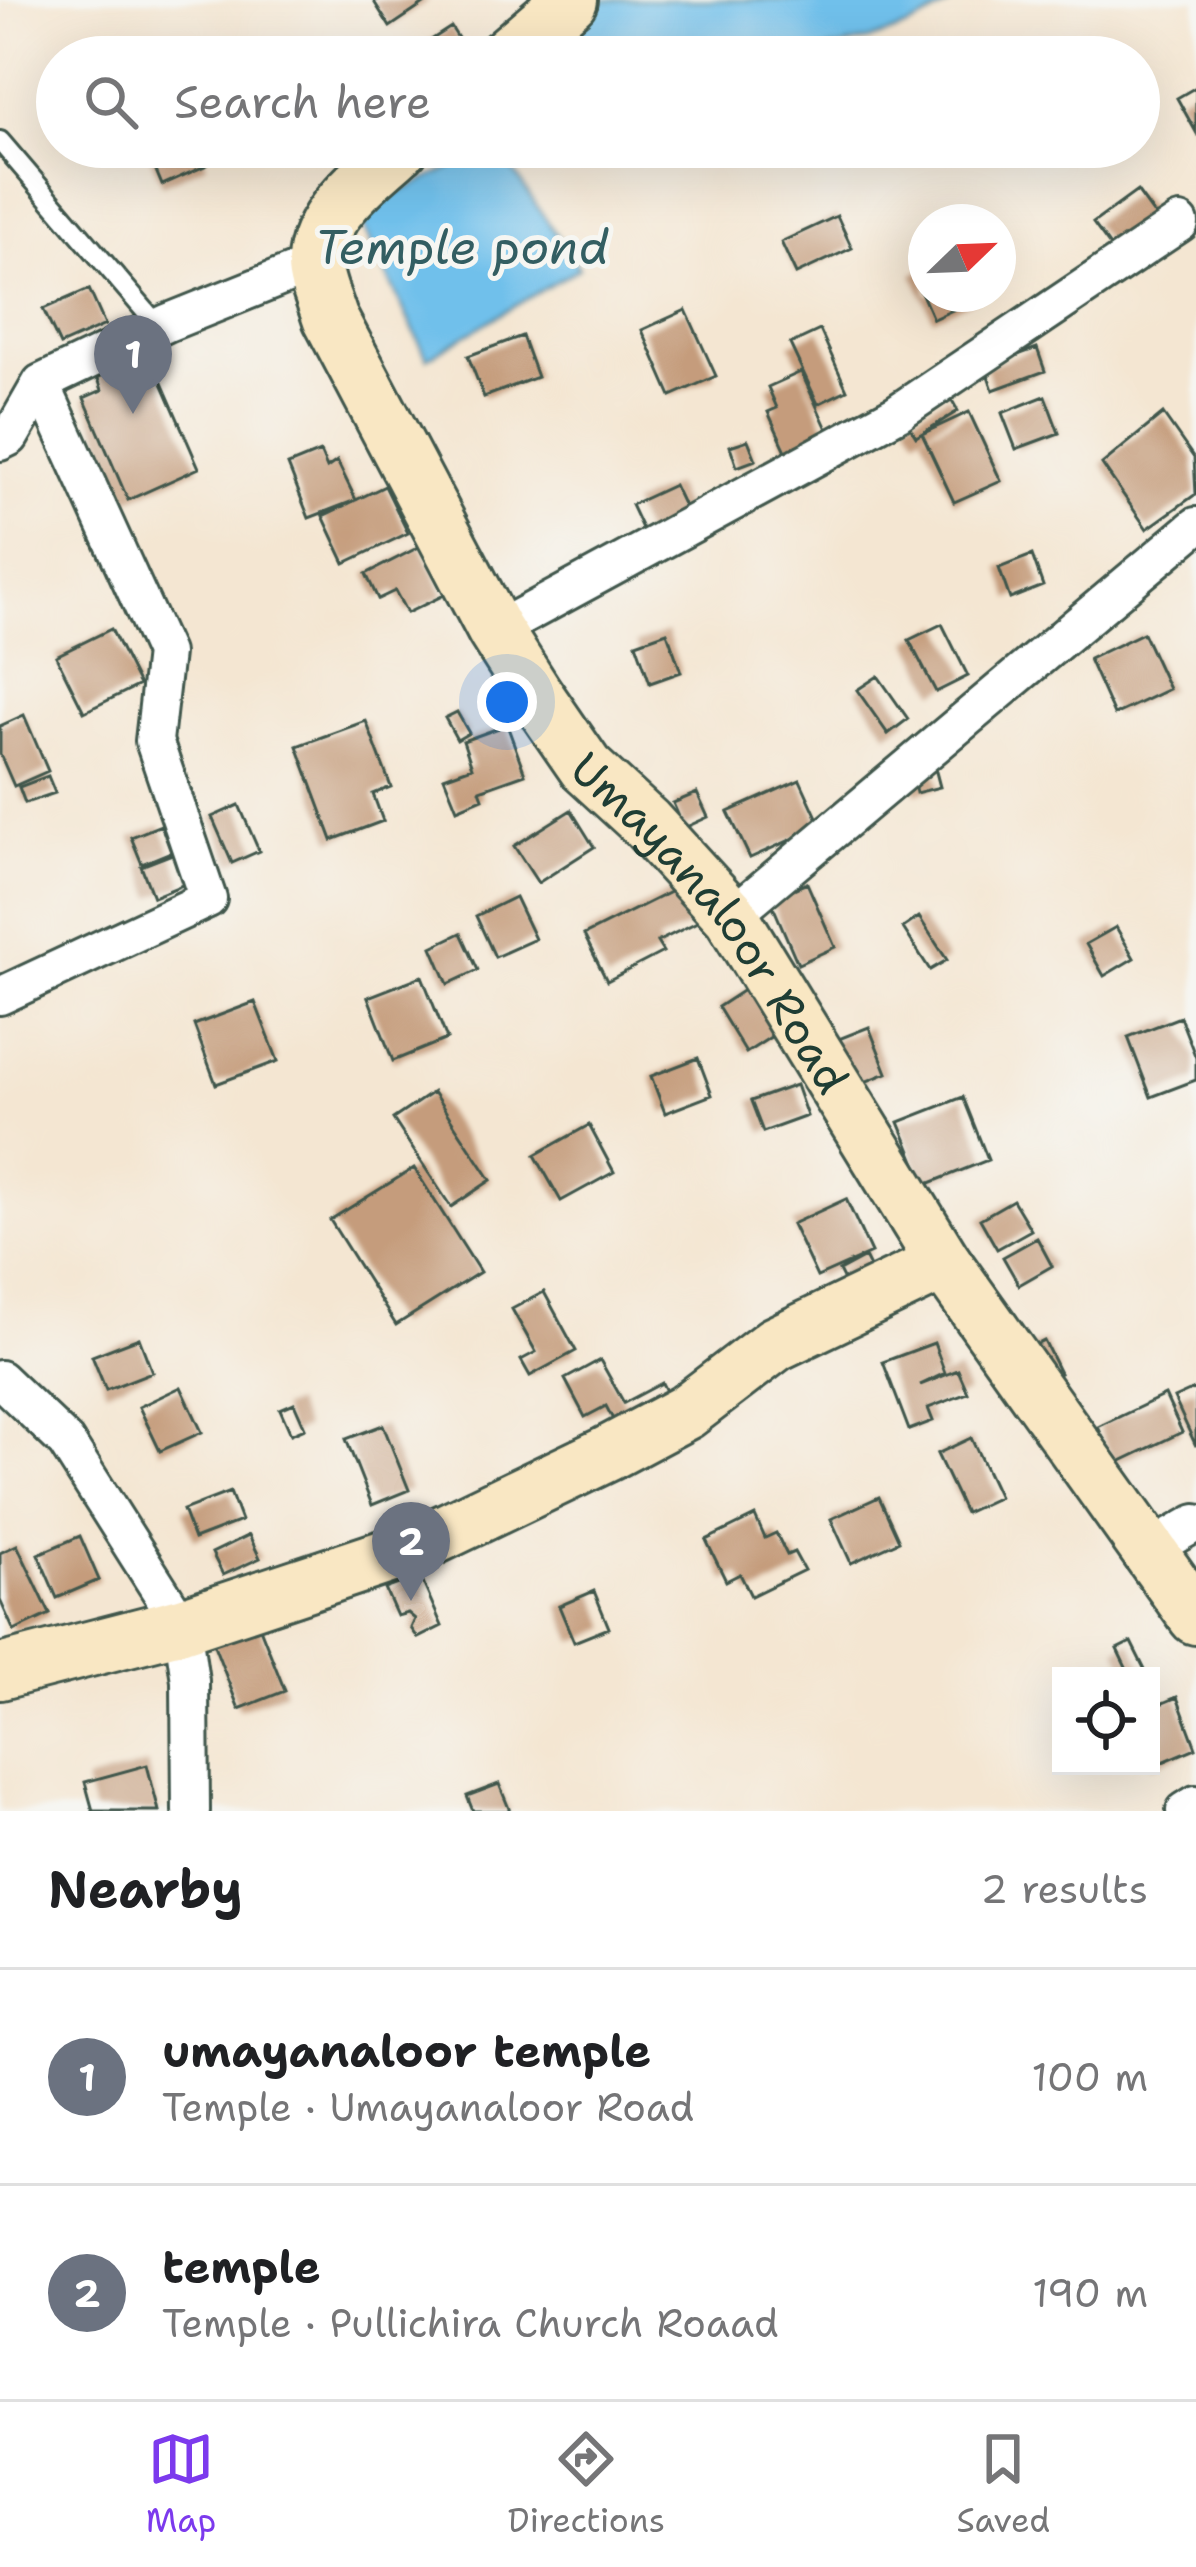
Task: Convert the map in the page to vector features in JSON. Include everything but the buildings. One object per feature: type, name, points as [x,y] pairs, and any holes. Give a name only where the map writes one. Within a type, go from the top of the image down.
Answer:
[{"type":"main road","points":[[528,36],[570,0]]},
{"type":"main road","points":[[314,264],[319,243],[336,214],[377,168]]},
{"type":"main road","name":"Umayanaloor Road","points":[[314,264],[330,318],[495,631],[586,768],[646,823],[731,916],[944,1263],[1145,1552],[1196,1617]]},
{"type":"main road","points":[[0,1672],[182,1625],[407,1550],[627,1444],[686,1412],[775,1344],[944,1263]]},
{"type":"street","points":[[495,631],[897,413],[1180,223]]},
{"type":"street","points":[[0,442],[10,437],[41,383],[159,327],[314,264]]},
{"type":"street","points":[[0,996],[208,899],[154,741],[164,653],[41,383]]},
{"type":"street","points":[[731,916],[1196,526]]},
{"type":"street","points":[[0,1379],[66,1442],[182,1625],[190,1681],[191,1811]]},
{"type":"street","points":[[1145,1552],[1196,1523]]},
{"type":"street","points":[[1185,1811],[1196,1804]]},
{"type":"lane","points":[[0,141],[8,157],[159,327]]},
{"type":"water","points":[[602,0],[957,0],[913,25],[881,36],[563,36]]},
{"type":"water","name":"Temple pond","points":[[451,168],[511,168],[579,268],[427,358],[356,212]]},
{"type":"place","name":"umayanaloor temple","points":[[133,414]]},
{"type":"place","name":"temple","points":[[411,1601]]}]
